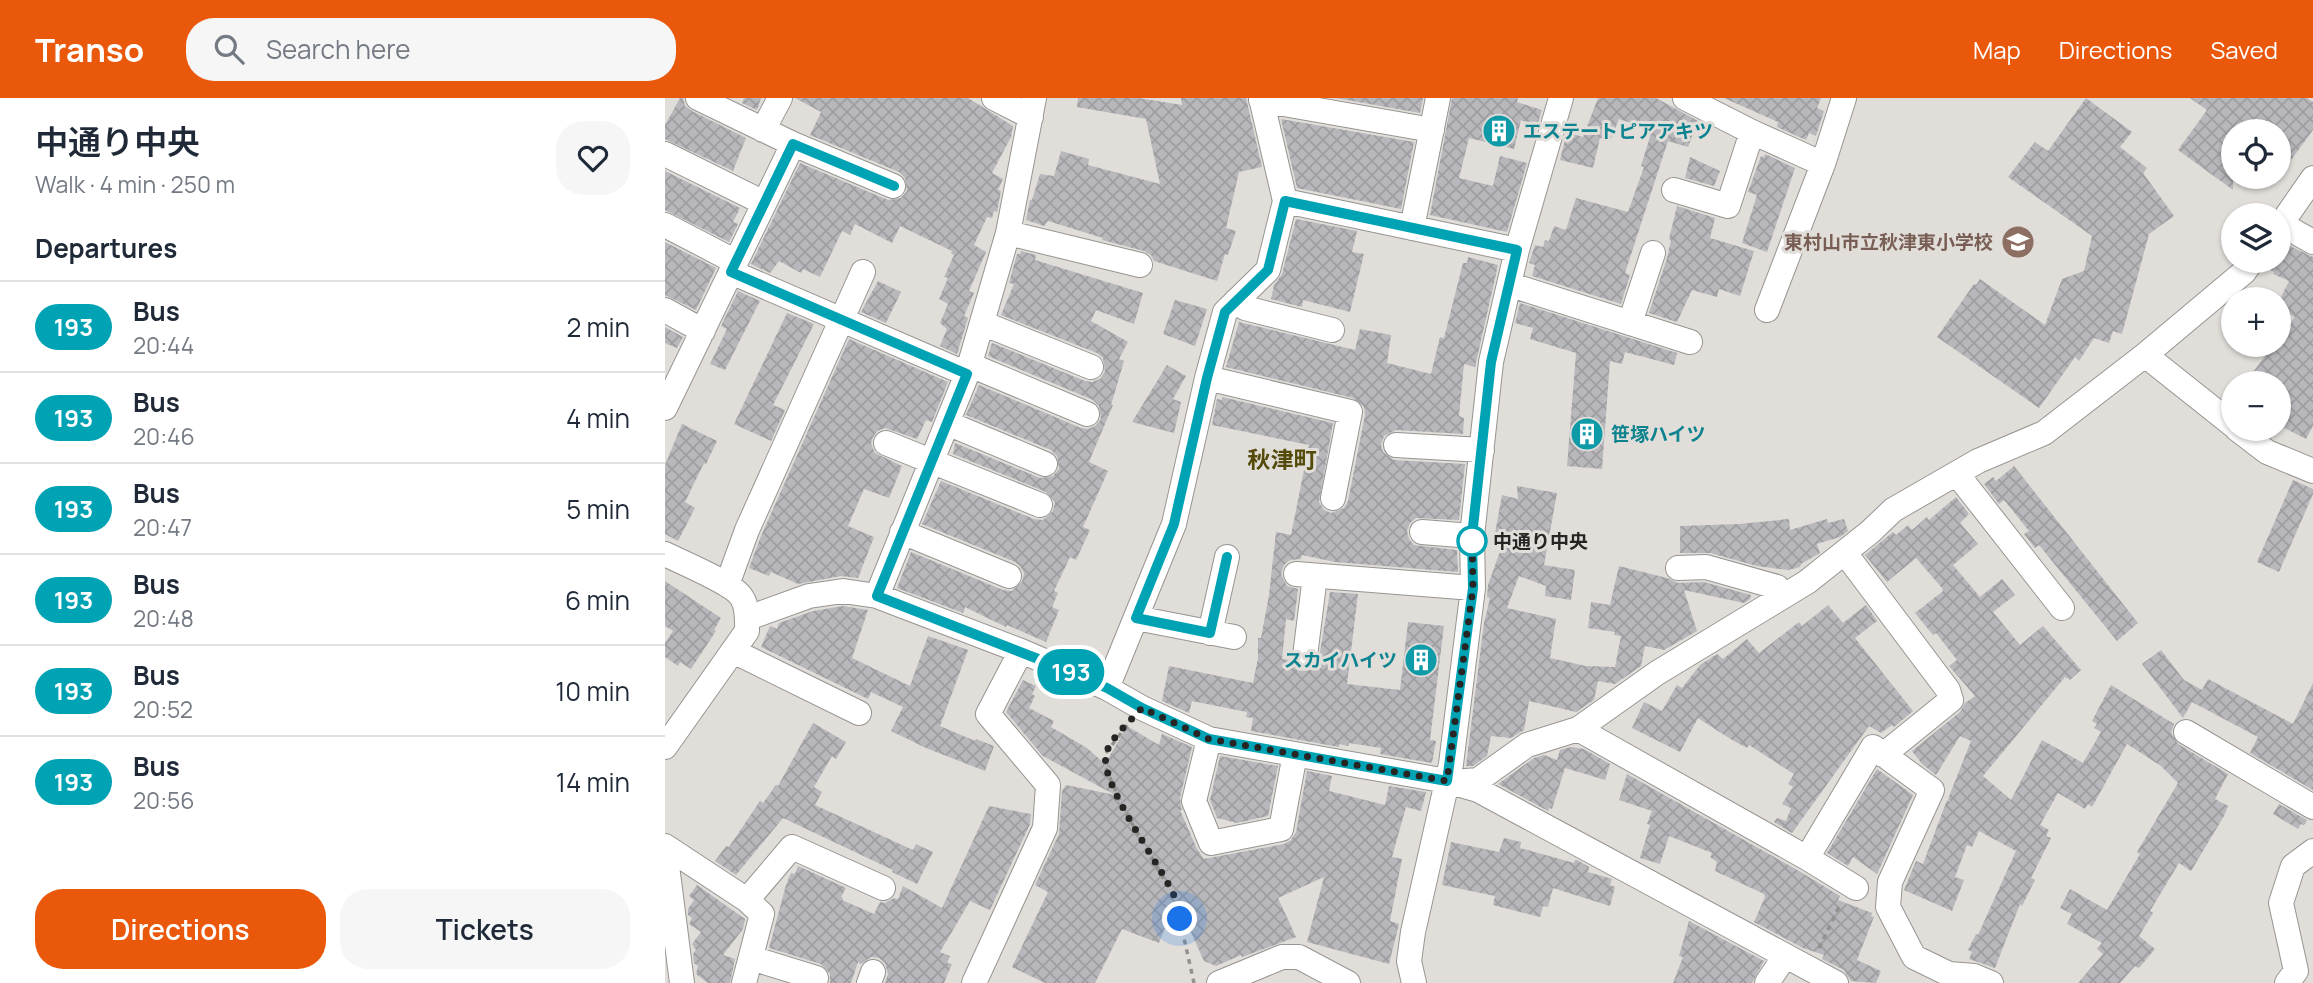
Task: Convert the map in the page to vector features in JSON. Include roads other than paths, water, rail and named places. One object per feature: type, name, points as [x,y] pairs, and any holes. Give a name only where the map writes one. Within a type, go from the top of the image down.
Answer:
[{"type":"street","points":[[698,98],[793,144],[894,186]]},
{"type":"street","points":[[763,130],[780,98]]},
{"type":"street","points":[[877,596],[968,370],[1008,233],[1032,108],[994,98]]},
{"type":"street","points":[[1412,228],[1438,98]]},
{"type":"street","points":[[1408,976],[1413,932],[1447,781],[1473,588],[1472,536],[1491,362],[1517,250],[1561,98]]},
{"type":"street","points":[[1685,98],[1823,164]]},
{"type":"street","points":[[1767,310],[1823,164],[1845,98]]},
{"type":"street","points":[[1107,688],[1174,524],[1225,312],[1268,270],[1285,201],[1261,99],[1432,130]]},
{"type":"street","points":[[1674,190],[1728,206],[1752,132]]},
{"type":"street","points":[[665,408],[793,144]]},
{"type":"street","points":[[665,154],[764,203]]},
{"type":"street","points":[[2291,210],[2313,178]]},
{"type":"street","points":[[1285,201],[1517,250]]},
{"type":"street","points":[[665,225],[734,267],[842,320],[1087,414]]},
{"type":"street","points":[[2291,231],[2313,242]]},
{"type":"street","points":[[1008,233],[1140,265]]},
{"type":"street","points":[[1630,323],[1653,253]]},
{"type":"street","points":[[727,585],[747,530],[863,272]]},
{"type":"street","points":[[1447,781],[1478,780],[1527,744],[1578,729],[1657,673],[1807,582],[1893,510],[1978,461],[2044,433],[2145,355],[2243,273]]},
{"type":"street","points":[[1511,285],[1690,342]]},
{"type":"street","points":[[1236,301],[1245,308],[1332,330]]},
{"type":"street","points":[[665,310],[703,331]]},
{"type":"street","points":[[982,323],[1091,368]]},
{"type":"street","points":[[2145,355],[2221,415]]},
{"type":"street","points":[[1207,378],[1303,390],[1350,412],[1341,489]]},
{"type":"street","points":[[947,423],[1045,464]]},
{"type":"street","points":[[2253,441],[2267,452],[2311,465]]},
{"type":"street","points":[[886,443],[1040,505]]},
{"type":"street","points":[[1396,444],[1482,450]]},
{"type":"street","points":[[1957,474],[2061,608]]},
{"type":"street","points":[[902,532],[1009,576]]},
{"type":"street","points":[[1422,532],[1472,536]]},
{"type":"street","points":[[1845,552],[1948,690],[1951,701],[1883,755]]},
{"type":"street","points":[[665,554],[727,585],[742,597],[748,618],[747,631],[665,747]]},
{"type":"street","points":[[1136,618],[1222,635],[1227,557]]},
{"type":"street","points":[[1678,568],[1706,567],[1777,587],[1782,596]]},
{"type":"street","points":[[1305,656],[1306,575],[1473,588]]},
{"type":"street","points":[[748,618],[809,596],[843,591],[877,596],[1021,651],[1107,688],[1142,708],[1209,739],[1447,781],[1478,790],[1836,983]]},
{"type":"street","points":[[733,650],[859,713]]},
{"type":"street","points":[[974,983],[1045,828],[1048,785],[988,714],[1021,651]]},
{"type":"street","points":[[1578,729],[1853,886]]},
{"type":"street","points":[[2201,734],[2313,807]]},
{"type":"street","points":[[1209,739],[1194,801],[1212,843],[1281,829],[1295,754]]},
{"type":"street","points":[[1807,858],[1873,747],[1932,790],[1890,882],[1888,907],[1914,957],[1949,974],[1974,976],[1991,983]]},
{"type":"street","points":[[747,900],[792,847],[883,888]]},
{"type":"street","points":[[665,848],[747,900],[762,914],[744,983]]},
{"type":"street","points":[[665,848],[684,982]]},
{"type":"street","points":[[2287,983],[2296,971],[2281,903],[2293,866],[2313,850]]},
{"type":"street","points":[[1767,983],[1785,956]]},
{"type":"street","points":[[1219,983],[1282,957],[1299,957],[1348,983]]},
{"type":"street","points":[[751,958],[816,978]]},
{"type":"place","name":"エステートピアアキツ","points":[[1499,131]]},
{"type":"place","name":"東村山市立秋津東小学校","points":[[2018,242]]},
{"type":"place","name":"笹塚ハイツ","points":[[1587,434]]},
{"type":"place","name":"中通り中央","points":[[1472,541]]},
{"type":"place","name":"スカイハイツ","points":[[1421,660]]},
{"type":"district","name":"秋津町","points":[[1282,459]]}]
